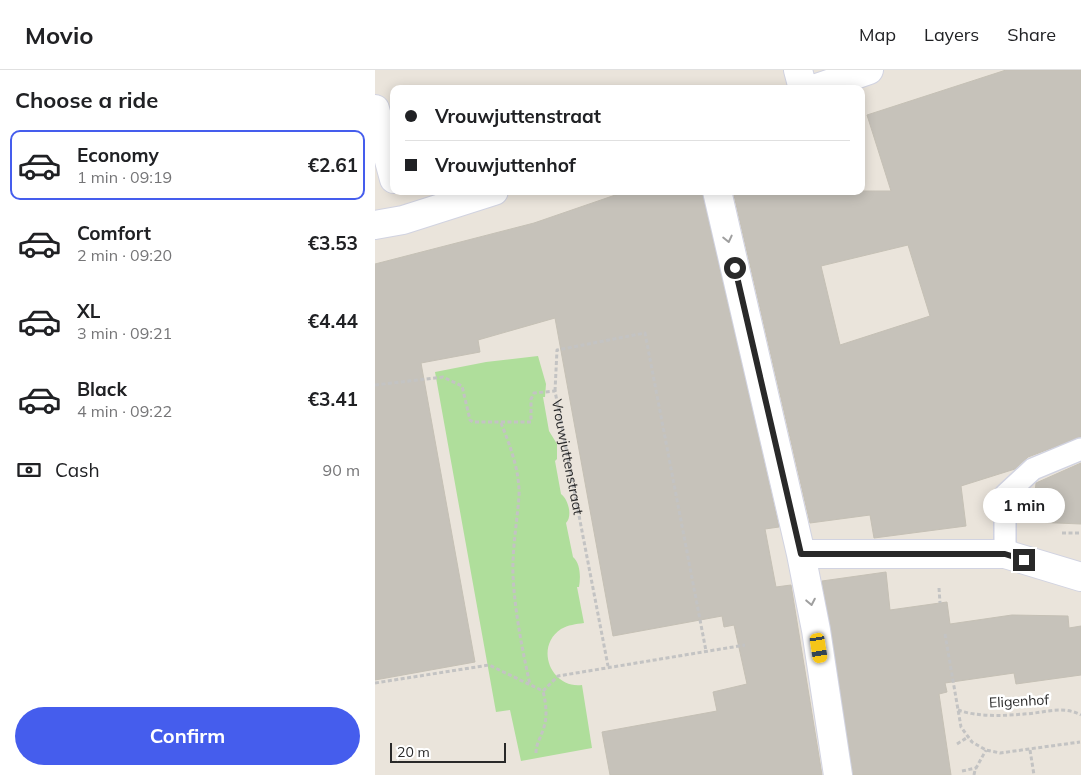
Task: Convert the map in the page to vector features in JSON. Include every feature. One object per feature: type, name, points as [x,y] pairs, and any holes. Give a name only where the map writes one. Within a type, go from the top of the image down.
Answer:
[{"type":"street","points":[[797,70],[802,85]]},
{"type":"street","points":[[826,85],[869,70]]},
{"type":"street","points":[[375,110],[390,164]]},
{"type":"street","points":[[398,195],[403,220]]},
{"type":"street","points":[[375,225],[403,220],[481,195]]},
{"type":"street","points":[[718,195],[817,630],[838,775]]},
{"type":"street","points":[[801,554],[1005,554],[1081,577]]},
{"type":"lane","points":[[1005,554],[1005,495],[1033,469],[1081,449]]},
{"type":"path","points":[[555,391],[557,350],[645,333],[706,651]]},
{"type":"path","name":"Vrouwjuttenstraat","points":[[375,385],[443,377],[462,386],[469,420],[473,422],[501,423],[531,422],[531,399],[534,393],[555,391],[608,666]]},
{"type":"path","points":[[501,423],[516,473],[519,495],[513,535],[513,574],[517,625],[530,685]]},
{"type":"path","points":[[945,634],[961,727],[972,742],[986,750],[1000,753],[1080,742]]},
{"type":"path","points":[[543,691],[558,676],[608,666],[745,645]]},
{"type":"path","points":[[375,684],[489,665],[543,691]]},
{"type":"path","points":[[536,753],[536,746],[544,729],[547,710],[543,691]]},
{"type":"path","name":"Eligenhof","points":[[958,710],[967,713],[1023,714],[1069,709],[1081,715]]},
{"type":"path","points":[[957,744],[968,737]]},
{"type":"path","points":[[974,775],[986,750]]},
{"type":"path","points":[[1030,750],[1034,775]]},
{"type":"path","points":[[962,771],[976,768]]},
{"type":"green space","points":[[538,356],[546,384],[545,397],[543,397],[549,431],[557,444],[557,459],[555,461],[561,494],[564,496],[569,508],[569,516],[566,523],[573,557],[580,574],[580,583],[579,587],[577,587],[584,623],[561,629],[553,637],[549,646],[548,656],[555,674],[562,680],[571,684],[582,685],[592,748],[521,761],[510,710],[496,712],[435,372],[486,362]]},
{"type":"building","points":[[1006,70],[1081,70],[1081,437],[1028,457],[1015,469],[961,486],[966,526],[874,538],[870,515],[810,523],[734,195],[865,195],[865,191],[891,191],[867,115]],"holes":[[[908,245],[930,316],[840,345],[821,266]]]},
{"type":"building","points":[[615,195],[703,195],[779,527],[765,529],[776,587],[791,585],[822,775],[610,775],[602,732],[717,711],[713,692],[747,684],[734,625],[724,627],[722,616],[613,636],[555,318],[478,340],[480,352],[421,363],[475,662],[375,680],[375,264],[534,223]]},
{"type":"building","points":[[1081,463],[1081,524],[1032,522],[1036,483]]},
{"type":"building","points":[[886,572],[890,610],[947,602],[950,624],[1012,615],[1068,616],[1069,628],[1081,626],[1081,675],[1016,684],[1014,673],[945,683],[947,692],[939,694],[951,775],[853,775],[822,581]]},
{"type":"route","points":[[735,268],[801,554],[1005,554],[1024,560]]}]
